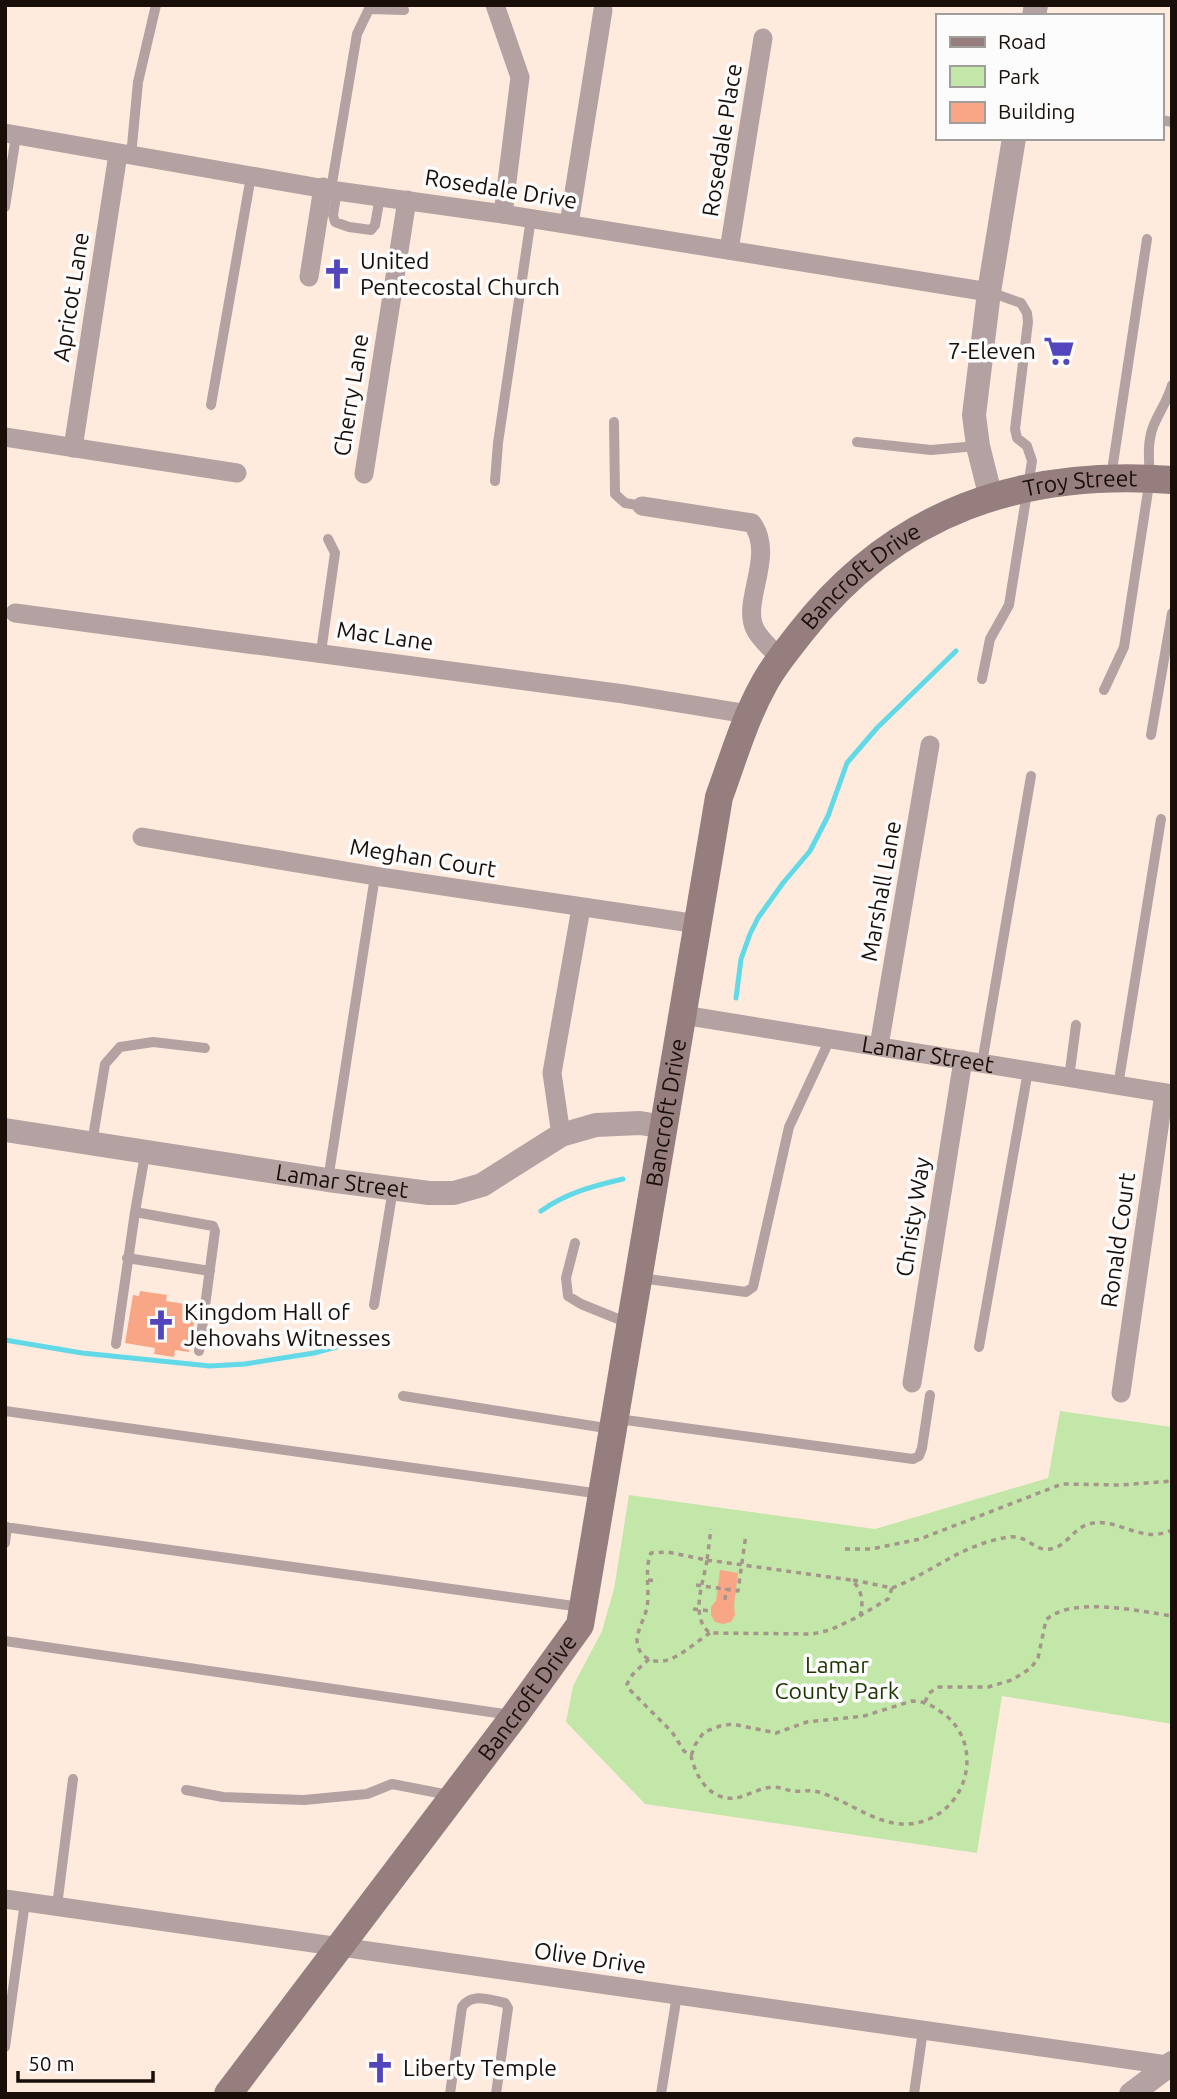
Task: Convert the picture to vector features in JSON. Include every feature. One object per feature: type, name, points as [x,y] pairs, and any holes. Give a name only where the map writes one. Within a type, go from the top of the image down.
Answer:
[{"type":"main road","name":"Troy Street","points":[[991,498],[1068,480],[1111,477],[1161,479]]},
{"type":"main road","name":"Bancroft Drive","points":[[228,2094],[580,1625],[719,797],[748,714],[780,658],[824,603],[854,575],[898,540],[952,511],[991,498]]},
{"type":"street","points":[[495,5],[520,78],[503,214]]},
{"type":"street","points":[[569,224],[603,10]]},
{"type":"street","name":"Rosedale Place","points":[[729,250],[763,38]]},
{"type":"street","name":"Rosedale Drive","points":[[11,134],[330,189],[531,218],[989,292]]},
{"type":"street","points":[[991,498],[978,446],[974,415],[989,292],[1014,140]]},
{"type":"street","name":"Apricot Lane","points":[[73,447],[125,155]]},
{"type":"street","points":[[309,277],[330,189]]},
{"type":"street","name":"Cherry Lane","points":[[364,474],[407,200]]},
{"type":"street","points":[[5,437],[237,473]]},
{"type":"street","points":[[642,506],[752,523],[760,535],[760,561],[751,615],[755,631],[780,658]]},
{"type":"street","name":"Mac Lane","points":[[15,613],[321,652],[748,714]]},
{"type":"street","name":"Marshall Lane","points":[[879,1046],[930,745]]},
{"type":"street","name":"Meghan Court","points":[[142,837],[375,876],[698,924]]},
{"type":"street","points":[[561,1135],[552,1073],[582,908]]},
{"type":"street","name":"Lamar Street","points":[[683,1015],[1168,1094]]},
{"type":"street","name":"Christy Way","points":[[912,1382],[972,1062]]},
{"type":"street","name":"Ronald Court","points":[[1121,1393],[1168,1094]]},
{"type":"street","name":"Lamar Street","points":[[5,1130],[429,1194],[454,1193],[479,1186],[561,1135],[596,1125],[640,1123],[665,1127]]},
{"type":"street","name":"Olive Drive","points":[[5,1899],[1169,2064]]},
{"type":"street","points":[[1131,2094],[1169,2064]]},
{"type":"lane","points":[[125,155],[156,5]]},
{"type":"lane","points":[[381,195],[375,225],[371,230],[335,222],[330,189],[357,34],[369,9],[404,10]]},
{"type":"lane","points":[[5,207],[11,134]]},
{"type":"lane","points":[[211,405],[251,176]]},
{"type":"lane","points":[[495,481],[498,443],[531,218]]},
{"type":"lane","points":[[1111,477],[1147,239]]},
{"type":"lane","points":[[982,679],[990,639],[1009,605],[1032,461],[1027,446],[1017,438],[1015,429],[1027,313],[1021,303],[989,292]]},
{"type":"lane","points":[[1104,690],[1124,646],[1161,479],[1148,454],[1153,428],[1168,399],[1172,384]]},
{"type":"lane","points":[[614,422],[615,494],[625,503],[642,506]]},
{"type":"lane","points":[[857,442],[931,450],[978,446]]},
{"type":"lane","points":[[321,652],[335,553],[328,539]]},
{"type":"lane","points":[[1151,735],[1172,613]]},
{"type":"lane","points":[[972,1062],[1031,776]]},
{"type":"lane","points":[[1118,1086],[1161,819]]},
{"type":"lane","points":[[328,1180],[375,876]]},
{"type":"lane","points":[[1069,1078],[1076,1025]]},
{"type":"lane","points":[[639,1278],[746,1292],[753,1287],[789,1127],[830,1038]]},
{"type":"lane","points":[[92,1144],[106,1064],[120,1047],[144,1043],[205,1048]]},
{"type":"lane","points":[[979,1347],[1028,1071]]},
{"type":"lane","points":[[116,1344],[145,1152]]},
{"type":"lane","points":[[374,1305],[393,1189]]},
{"type":"lane","points":[[135,1212],[213,1226],[215,1231],[199,1351]]},
{"type":"lane","points":[[575,1243],[566,1279],[568,1296],[581,1304],[632,1324]]},
{"type":"lane","points":[[127,1258],[210,1270]]},
{"type":"lane","points":[[403,1396],[913,1459],[919,1456],[922,1448],[930,1395]]},
{"type":"lane","points":[[5,1411],[603,1494]]},
{"type":"lane","points":[[5,1543],[6,1527],[585,1607]]},
{"type":"lane","points":[[5,1641],[515,1715]]},
{"type":"lane","points":[[57,1906],[73,1779]]},
{"type":"lane","points":[[186,1790],[223,1797],[304,1800],[367,1794],[392,1784],[453,1796]]},
{"type":"lane","points":[[5,2048],[25,1902]]},
{"type":"lane","points":[[661,2094],[677,1995]]},
{"type":"lane","points":[[450,2094],[462,2007],[467,2000],[474,1997],[505,2003],[508,2008],[496,2094]]},
{"type":"lane","points":[[914,2094],[923,2030]]},
{"type":"path","points":[[845,1549],[872,1549],[920,1539],[1062,1485],[1121,1485],[1172,1481]]},
{"type":"path","points":[[892,1588],[888,1599],[860,1616],[831,1630],[812,1634],[710,1633],[676,1657],[663,1660],[649,1660],[640,1652],[637,1640],[646,1609],[648,1560],[651,1553],[667,1552],[892,1588],[964,1549],[998,1539],[1016,1536],[1042,1550],[1054,1548],[1088,1524],[1110,1524],[1149,1536],[1172,1531]]},
{"type":"path","points":[[710,1633],[701,1623],[699,1609],[711,1529]]},
{"type":"path","points":[[696,1585],[738,1591],[746,1534]]},
{"type":"path","points":[[648,1580],[658,1581]]},
{"type":"path","points":[[851,1580],[855,1582],[862,1596],[860,1616]]},
{"type":"path","points":[[725,1600],[726,1589]]},
{"type":"path","points":[[925,1702],[929,1693],[939,1687],[988,1687],[1012,1680],[1031,1668],[1038,1658],[1046,1620],[1059,1610],[1072,1607],[1102,1608],[1172,1616]]},
{"type":"path","points":[[693,1609],[711,1611]]},
{"type":"path","points":[[649,1660],[627,1684],[629,1689],[672,1732],[684,1751],[691,1756]]},
{"type":"path","points":[[912,1701],[925,1702],[950,1718],[966,1744],[968,1763],[961,1791],[942,1812],[921,1822],[891,1822],[811,1791],[773,1787],[742,1798],[726,1798],[706,1787],[691,1756],[704,1732],[720,1726],[732,1724],[776,1733],[807,1722],[864,1716],[912,1701]]},
{"type":"green space","name":"Lamar County Park","points":[[1060,1411],[1172,1427],[1172,1724],[1002,1696],[977,1853],[645,1804],[566,1722],[573,1686],[602,1631],[614,1589],[629,1495],[875,1529],[1048,1478]]},
{"type":"building","name":"Kingdom Hall of Jehovahs Witnesses","points":[[140,1291],[167,1295],[166,1301],[197,1306],[189,1352],[175,1350],[174,1357],[154,1354],[155,1348],[125,1343],[133,1295],[139,1296]]},
{"type":"building","points":[[720,1570],[738,1573],[735,1615],[731,1622],[723,1624],[715,1622],[711,1615],[711,1607],[716,1601]]},
{"type":"waterway","points":[[736,998],[741,959],[750,934],[783,883],[810,851],[828,816],[847,763],[877,728],[956,651]]},
{"type":"waterway","points":[[541,1211],[590,1187],[623,1179]]},
{"type":"waterway","points":[[5,1340],[82,1353],[210,1366],[245,1364],[314,1353],[377,1336]]},
{"type":"place","name":"United Pentecostal Church","points":[[337,274]]},
{"type":"place","name":"7-Eleven","points":[[1059,351]]},
{"type":"place","name":"Kingdom Hall of Jehovahs Witnesses","points":[[161,1325]]},
{"type":"place","name":"Liberty Temple","points":[[380,2068]]}]
